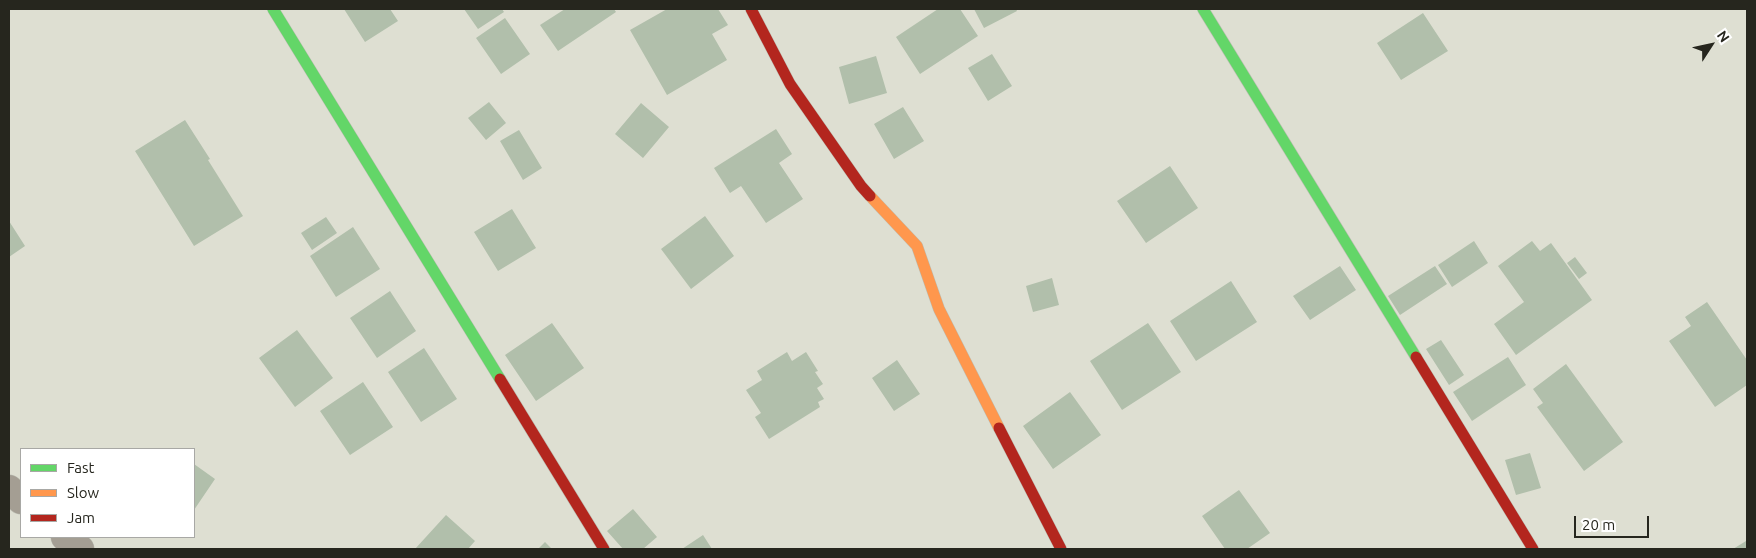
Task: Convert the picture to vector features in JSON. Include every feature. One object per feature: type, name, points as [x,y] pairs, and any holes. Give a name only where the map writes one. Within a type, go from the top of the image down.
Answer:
[{"type":"street","points":[[274,9],[604,549]]},
{"type":"street","points":[[751,9],[790,84],[862,186],[918,246],[939,308],[1061,549]]},
{"type":"street","points":[[1203,9],[1533,549]]},
{"type":"street","points":[[9,489],[20,499]]},
{"type":"street","points":[[67,538],[80,549]]},
{"type":"building","points":[[344,9],[390,9],[398,21],[365,42]]},
{"type":"building","points":[[464,9],[502,9],[504,12],[478,29]]},
{"type":"building","points":[[565,9],[614,9],[616,12],[558,51],[540,25]]},
{"type":"building","points":[[667,9],[718,9],[728,25],[712,34],[727,60],[667,95],[630,30]]},
{"type":"building","points":[[938,9],[960,9],[978,36],[920,74],[896,37]]},
{"type":"building","points":[[974,9],[1016,9],[1017,11],[984,28]]},
{"type":"building","points":[[1423,13],[1448,51],[1401,80],[1377,43]]},
{"type":"building","points":[[505,18],[530,54],[501,74],[476,38]]},
{"type":"building","points":[[992,54],[1012,86],[988,101],[968,68]]},
{"type":"building","points":[[876,56],[887,93],[849,104],[839,67]]},
{"type":"building","points":[[489,102],[506,123],[486,140],[468,118]]},
{"type":"building","points":[[641,103],[669,127],[643,158],[615,134]]},
{"type":"building","points":[[903,107],[924,141],[894,159],[874,124]]},
{"type":"building","points":[[185,120],[243,216],[194,246],[135,151]]},
{"type":"building","points":[[776,129],[792,154],[779,163],[803,199],[766,223],[741,186],[730,193],[714,168]]},
{"type":"building","points":[[519,130],[542,168],[523,180],[500,141]]},
{"type":"building","points":[[1170,166],[1198,208],[1146,243],[1117,201]]},
{"type":"building","points":[[512,209],[536,248],[498,271],[474,232]]},
{"type":"building","points":[[705,216],[734,256],[691,289],[661,249]]},
{"type":"building","points":[[326,217],[337,233],[312,250],[301,233]]},
{"type":"building","points":[[9,221],[25,246],[9,257]]},
{"type":"building","points":[[353,227],[380,269],[336,297],[310,256]]},
{"type":"building","points":[[1474,241],[1488,263],[1452,287],[1438,265]]},
{"type":"building","points":[[1532,241],[1540,251],[1551,243],[1592,300],[1516,355],[1494,324],[1524,302],[1498,266]]},
{"type":"building","points":[[1575,257],[1587,273],[1579,279],[1567,263]]},
{"type":"building","points":[[1340,266],[1356,290],[1310,320],[1293,296]]},
{"type":"building","points":[[1435,266],[1447,284],[1400,315],[1388,296]]},
{"type":"building","points":[[1052,278],[1059,305],[1033,312],[1026,286]]},
{"type":"building","points":[[1231,281],[1257,322],[1196,361],[1170,321]]},
{"type":"building","points":[[390,291],[416,331],[377,358],[350,318]]},
{"type":"building","points":[[1707,302],[1747,360],[1747,385],[1715,407],[1669,341],[1691,326],[1685,317]]},
{"type":"building","points":[[552,323],[584,368],[536,401],[505,355]]},
{"type":"building","points":[[1148,323],[1181,372],[1122,410],[1090,361]]},
{"type":"building","points":[[297,330],[333,378],[295,407],[259,358]]},
{"type":"building","points":[[1441,340],[1464,375],[1449,385],[1426,349]]},
{"type":"building","points":[[424,348],[457,399],[421,422],[388,372]]},
{"type":"building","points":[[787,352],[792,361],[806,352],[818,371],[815,372],[823,384],[817,388],[824,399],[818,402],[820,407],[769,439],[755,417],[761,413],[746,390],[762,380],[757,371]]},
{"type":"building","points":[[1508,357],[1526,385],[1472,421],[1453,392]]},
{"type":"building","points":[[897,360],[920,394],[894,411],[872,378]]},
{"type":"building","points":[[1566,364],[1623,442],[1584,471],[1537,407],[1543,403],[1533,389]]},
{"type":"building","points":[[363,382],[393,427],[350,455],[320,411]]},
{"type":"building","points":[[1070,392],[1101,435],[1053,469],[1023,426]]},
{"type":"building","points":[[1530,453],[1541,488],[1516,495],[1505,460]]},
{"type":"building","points":[[195,465],[215,479],[195,509]]},
{"type":"building","points":[[1239,490],[1270,533],[1247,549],[1225,549],[1202,516]]},
{"type":"building","points":[[633,509],[657,537],[643,549],[623,549],[607,531]]},
{"type":"building","points":[[446,515],[475,541],[468,549],[415,549]]},
{"type":"building","points":[[703,535],[712,549],[682,549]]},
{"type":"building","points":[[1746,541],[1747,549],[1733,549]]},
{"type":"building","points":[[545,542],[552,549],[538,549]]},
{"type":"traffic: fast","points":[[273,9],[500,379]]},
{"type":"traffic: fast","points":[[1203,9],[1416,357]]},
{"type":"traffic: slow","points":[[870,196],[917,246],[939,309],[999,428]]},
{"type":"traffic: jam","points":[[751,9],[790,84],[861,186],[870,196]]},
{"type":"traffic: jam","points":[[1416,357],[1533,549]]},
{"type":"traffic: jam","points":[[500,379],[604,549]]},
{"type":"traffic: jam","points":[[999,428],[1061,549]]}]
